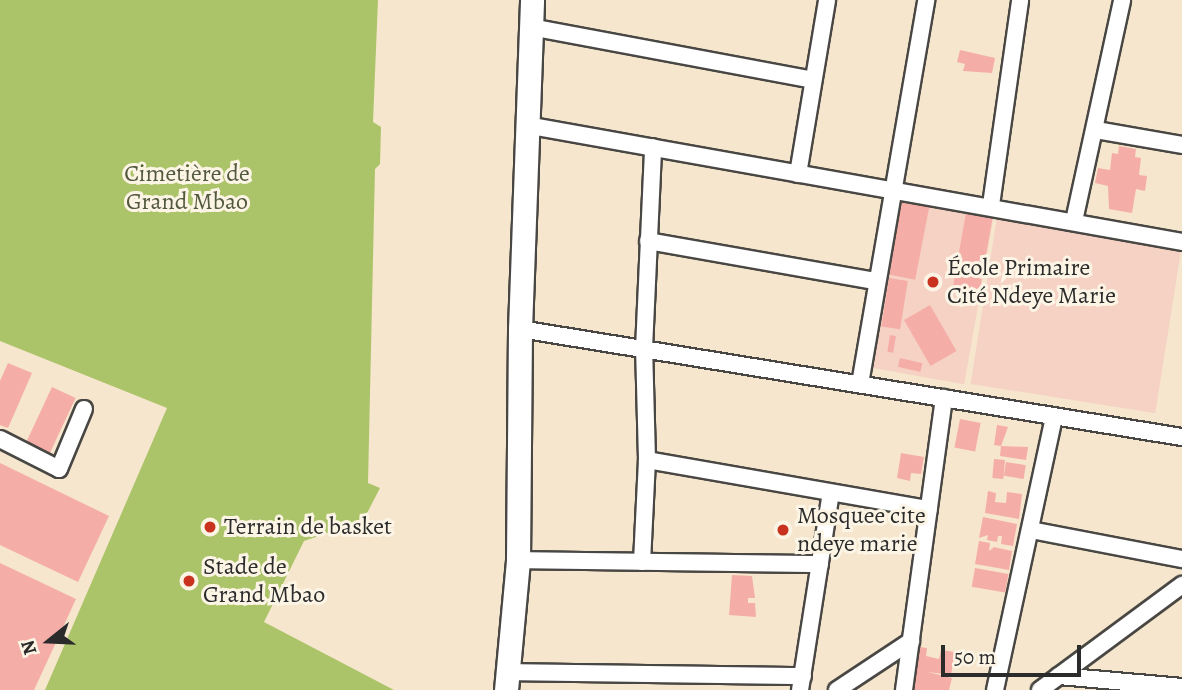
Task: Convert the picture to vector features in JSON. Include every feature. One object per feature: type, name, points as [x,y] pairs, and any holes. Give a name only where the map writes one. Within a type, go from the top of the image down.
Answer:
[{"type":"street","points":[[532,0],[520,329],[518,560],[508,681],[802,683],[831,493]]},
{"type":"street","points":[[798,174],[827,0]]},
{"type":"street","points":[[860,384],[926,0]]},
{"type":"street","points":[[991,205],[1020,0]]},
{"type":"street","points":[[1074,222],[1122,0]]},
{"type":"street","points":[[531,27],[813,80]]},
{"type":"street","points":[[526,125],[798,174],[892,187],[1182,242]]},
{"type":"street","points":[[1096,130],[1182,145]]},
{"type":"street","points":[[642,562],[647,460],[644,349],[653,147]]},
{"type":"street","points":[[648,241],[876,281]]},
{"type":"street","points":[[520,329],[1182,437]]},
{"type":"street","points":[[904,690],[944,398]]},
{"type":"street","points":[[0,439],[59,469],[84,409]]},
{"type":"street","points":[[995,690],[1054,416]]},
{"type":"street","points":[[647,460],[929,509]]},
{"type":"street","points":[[1031,530],[1182,559]]},
{"type":"street","points":[[518,560],[820,564]]},
{"type":"street","points":[[1040,690],[1182,584]]},
{"type":"street","points":[[837,690],[911,641]]},
{"type":"street","points":[[1059,676],[1140,686],[1182,687]]},
{"type":"shaded area","name":"École Primaire Cité Ndeye Marie","points":[[899,195],[995,212],[964,384],[869,367]]},
{"type":"shaded area","points":[[997,217],[1182,246],[1155,413],[971,384]]},
{"type":"green space","name":"Cimetière de Grand Mbao","points":[[0,0],[378,0],[373,122],[381,127],[380,164],[375,169],[368,483],[380,488],[363,521],[304,541],[264,622],[394,690],[45,690],[167,408],[0,341]]},
{"type":"building","points":[[960,50],[995,58],[992,73],[963,71],[965,64],[957,62]]},
{"type":"building","points":[[1119,146],[1136,149],[1135,157],[1141,158],[1139,175],[1147,176],[1145,191],[1136,189],[1132,213],[1109,209],[1108,186],[1095,183],[1098,168],[1110,170],[1112,153],[1118,154]]},
{"type":"building","points":[[899,195],[930,201],[915,280],[884,274]]},
{"type":"building","points":[[967,207],[994,212],[980,290],[953,286]]},
{"type":"building","points":[[889,278],[908,281],[900,329],[881,326]]},
{"type":"building","points":[[930,305],[956,351],[931,366],[904,320]]},
{"type":"building","points":[[890,335],[896,336],[893,353],[887,352]]},
{"type":"building","points":[[900,358],[922,363],[920,372],[898,367]]},
{"type":"building","points":[[8,363],[32,373],[8,428],[0,425],[0,381]]},
{"type":"building","points":[[52,387],[76,398],[50,453],[26,442]]},
{"type":"building","points":[[960,419],[981,423],[975,451],[954,447]]},
{"type":"building","points":[[997,425],[1008,427],[1001,446],[994,445]]},
{"type":"building","points":[[1001,446],[1028,447],[1026,460],[1000,456]]},
{"type":"building","points":[[901,453],[924,457],[921,474],[911,473],[910,481],[897,478]]},
{"type":"building","points":[[994,459],[1005,460],[1003,479],[992,478]]},
{"type":"building","points":[[1006,462],[1026,465],[1024,479],[1004,476]]},
{"type":"building","points":[[0,463],[109,516],[78,582],[0,545]]},
{"type":"building","points":[[988,491],[996,493],[995,502],[1006,503],[1007,492],[1022,494],[1019,519],[985,513]]},
{"type":"building","points":[[983,517],[1017,524],[1013,546],[1001,544],[1002,536],[998,536],[997,542],[987,540],[988,535],[979,538]]},
{"type":"building","points":[[979,541],[990,543],[989,551],[994,547],[1012,551],[1009,570],[975,564]]},
{"type":"building","points":[[0,563],[76,599],[34,690],[0,690]]},
{"type":"building","points":[[975,568],[1008,574],[1005,593],[972,587]]},
{"type":"building","points":[[732,575],[752,576],[755,598],[748,598],[748,603],[755,603],[756,617],[729,615]]},
{"type":"building","points":[[920,647],[927,648],[926,656],[939,659],[941,650],[955,652],[951,675],[928,672],[952,678],[949,690],[911,690]]},
{"type":"place","name":"École Primaire Cité Ndeye Marie","points":[[933,282]]},
{"type":"place","name":"Terrain de basket","points":[[210,527]]},
{"type":"place","name":"Mosquee cite ndeye marie","points":[[783,530]]},
{"type":"place","name":"Stade de Grand Mbao","points":[[189,581]]}]
